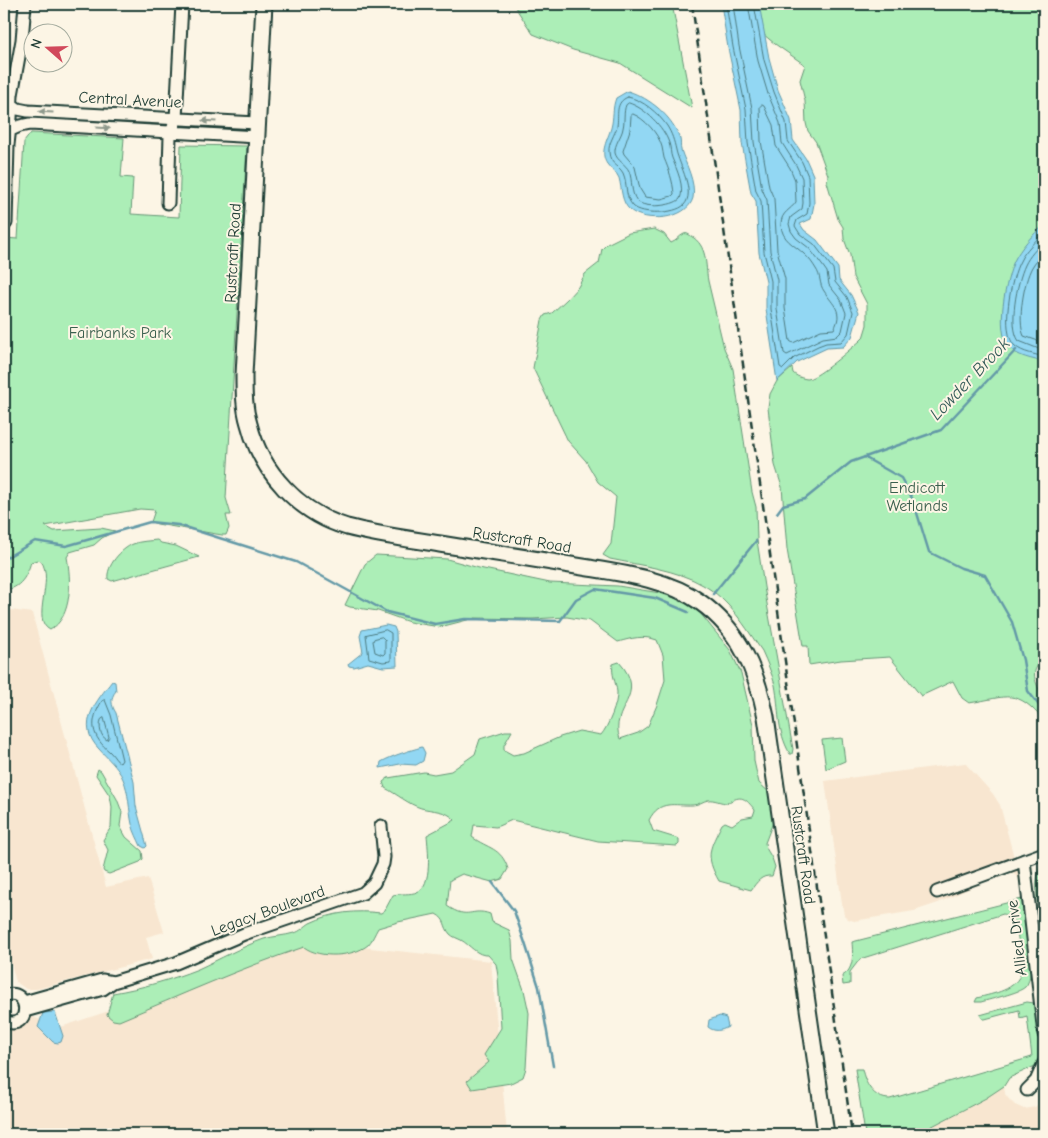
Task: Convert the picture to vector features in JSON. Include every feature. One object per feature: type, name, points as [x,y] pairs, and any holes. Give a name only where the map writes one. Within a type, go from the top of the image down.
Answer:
[{"type":"main road","name":"Rustcraft Road","points":[[264,4],[244,376],[248,424],[257,448],[272,473],[295,498],[310,509],[345,526],[390,536],[650,580],[674,588],[700,602],[725,624],[742,647],[757,679],[766,717],[826,1134]]},
{"type":"street","points":[[6,223],[8,101],[22,40],[25,4]]},
{"type":"street","points":[[168,203],[170,136],[176,119],[182,4]]},
{"type":"street","name":"Central Avenue","points":[[8,101],[18,109],[28,111],[176,119],[257,130]]},
{"type":"street","name":"Central Avenue","points":[[7,131],[30,124],[172,132],[257,130]]},
{"type":"street","name":"Legacy Boulevard","points":[[4,1021],[16,1022],[21,1018],[24,1007],[103,989],[113,982],[176,963],[244,934],[363,893],[374,883],[380,874],[383,864],[381,826]]},
{"type":"street","points":[[937,892],[1044,853]]},
{"type":"street","name":"Allied Drive","points":[[1024,860],[1044,1034]]},
{"type":"street","points":[[4,996],[13,994],[21,998],[24,1007]]},
{"type":"street","points":[[1027,1090],[1036,1081],[1044,1063]]},
{"type":"shaded area","points":[[4,609],[32,613],[106,887],[148,878],[164,932],[146,937],[152,959],[37,989],[26,989],[16,982],[4,937]]},
{"type":"shaded area","points":[[965,763],[993,794],[1000,805],[1020,880],[1013,873],[1003,873],[938,903],[914,911],[854,921],[848,919],[844,915],[842,904],[825,781]]},
{"type":"shaded area","points":[[314,942],[491,961],[507,1134],[4,1134],[4,1021],[24,1014],[61,1027]]},
{"type":"shaded area","points":[[1004,1086],[1005,1094],[1008,1098],[1015,1105],[1024,1109],[1035,1107],[1044,1099],[1044,1134],[917,1134],[986,1098]]},
{"type":"green space","points":[[513,4],[672,4],[692,108],[620,63],[573,50],[533,34]]},
{"type":"green space","name":"Endicott Wetlands","points":[[727,4],[1044,4],[1044,660],[1036,669],[1035,679],[1045,702],[1044,721],[1026,703],[1011,697],[969,703],[962,698],[953,681],[921,696],[890,657],[841,660],[809,665],[808,646],[803,646],[787,549],[782,487],[775,465],[768,408],[770,394],[777,381],[792,368],[794,374],[808,379],[827,368],[860,341],[863,338],[867,325],[867,304],[853,277],[843,227],[838,219],[827,182],[828,175],[816,142],[808,131],[805,101],[800,80],[805,65],[775,44]]},
{"type":"green space","name":"Fairbanks Park","points":[[31,133],[124,138],[121,177],[133,178],[131,214],[179,217],[181,145],[247,146],[226,498],[231,515],[226,515],[229,528],[226,535],[222,535],[157,524],[151,522],[155,510],[140,509],[45,526],[54,531],[101,528],[115,531],[94,545],[70,552],[67,557],[69,597],[67,607],[63,616],[50,630],[44,625],[42,618],[46,578],[45,569],[41,561],[31,562],[22,581],[10,589],[4,590],[4,238],[18,239],[24,142]]},
{"type":"green space","points":[[654,229],[664,234],[671,243],[682,235],[688,234],[700,245],[705,256],[708,281],[724,348],[733,369],[756,507],[757,540],[764,587],[793,749],[792,754],[790,754],[782,736],[777,694],[766,659],[750,633],[729,606],[703,585],[682,575],[610,559],[603,555],[611,544],[616,497],[598,482],[586,461],[568,441],[533,368],[542,320],[545,315],[552,313],[567,299],[578,287],[585,274],[599,263],[602,249],[607,244],[629,233]]},
{"type":"green space","points":[[157,540],[161,543],[176,546],[199,557],[112,581],[108,579],[109,569],[115,558],[128,546]]},
{"type":"green space","points":[[376,555],[447,559],[479,568],[550,583],[618,586],[660,593],[686,602],[700,613],[730,650],[741,673],[753,725],[754,761],[759,783],[771,794],[774,805],[773,822],[765,843],[775,867],[772,876],[762,878],[751,890],[719,881],[710,858],[714,839],[722,824],[725,822],[732,825],[742,818],[753,816],[755,810],[746,800],[740,798],[727,803],[708,800],[695,805],[668,805],[658,809],[649,820],[653,831],[679,839],[677,846],[598,841],[512,820],[496,827],[474,825],[472,837],[498,852],[508,869],[502,879],[492,882],[462,874],[450,880],[447,906],[460,913],[484,912],[490,914],[492,922],[509,930],[513,959],[524,990],[529,1013],[526,1068],[523,1077],[511,1083],[472,1089],[467,1081],[489,1062],[484,1055],[501,1028],[496,964],[488,955],[477,952],[451,935],[442,919],[436,914],[378,928],[368,945],[354,952],[327,955],[304,947],[234,973],[119,1021],[113,1020],[107,1015],[113,993],[145,986],[187,973],[255,942],[296,932],[310,923],[327,916],[354,912],[381,913],[385,910],[393,895],[414,893],[422,888],[428,866],[427,835],[455,820],[448,814],[416,806],[385,788],[383,782],[388,778],[424,772],[434,774],[451,771],[475,754],[480,739],[505,731],[512,731],[504,745],[504,750],[513,755],[524,753],[579,731],[601,735],[616,702],[617,692],[613,675],[613,664],[619,662],[631,684],[630,693],[619,719],[620,739],[638,733],[648,726],[665,680],[663,655],[657,640],[642,637],[618,642],[590,621],[567,617],[532,619],[475,618],[440,627],[409,622],[378,611],[345,605],[365,564]]},
{"type":"green space","points":[[842,738],[845,761],[826,769],[822,740]]},
{"type":"green space","points":[[98,769],[117,799],[122,812],[120,826],[126,837],[142,851],[143,859],[140,862],[109,874],[103,870],[108,850],[103,840],[111,827],[112,807],[110,796],[96,775]]},
{"type":"green space","points":[[1044,863],[1044,936],[1042,937],[1037,886],[1040,868]]},
{"type":"green space","points":[[1022,899],[1029,945],[1030,971],[1029,981],[1022,989],[998,998],[975,1002],[977,998],[997,993],[1009,987],[1015,983],[1022,971],[1016,922],[1008,915],[1003,914],[860,959],[850,972],[850,984],[843,985],[842,976],[849,970],[852,962],[852,942]]},
{"type":"green space","points":[[1027,1002],[1036,1005],[1039,1028],[1041,1045],[1035,1066],[1009,1078],[1004,1086],[986,1098],[917,1134],[865,1134],[855,1069],[862,1069],[865,1080],[874,1093],[890,1099],[1032,1057],[1027,1016],[1020,1018],[1019,1010],[985,1019],[980,1015]]},
{"type":"water","points":[[721,4],[759,4],[769,58],[778,90],[791,120],[793,140],[806,159],[813,175],[814,204],[811,219],[800,224],[804,230],[817,240],[838,268],[839,280],[851,295],[859,312],[852,337],[843,347],[827,348],[797,362],[777,381],[766,309],[766,282],[759,253],[756,201],[751,193],[742,143],[741,110]]},
{"type":"water","points":[[628,91],[644,98],[660,109],[672,123],[680,139],[681,150],[692,180],[694,192],[689,205],[683,211],[674,215],[655,218],[645,217],[630,210],[623,199],[618,176],[608,166],[605,159],[604,150],[611,128],[616,98]]},
{"type":"water","points":[[1044,226],[1044,362],[1030,359],[1009,347],[1005,339],[1002,317],[1005,292],[1014,261],[1027,242]]},
{"type":"water","points":[[386,625],[394,627],[396,632],[397,666],[383,667],[368,663],[354,667],[349,666],[348,664],[363,652],[360,636],[362,630]]},
{"type":"water","points":[[112,681],[115,682],[116,691],[112,704],[134,782],[136,806],[147,846],[145,848],[141,846],[133,827],[127,790],[123,779],[92,740],[89,731],[91,713]]},
{"type":"water","points":[[422,747],[425,753],[423,761],[416,765],[400,764],[380,768],[381,762],[401,753]]},
{"type":"water","points":[[55,1012],[63,1036],[61,1042],[58,1043],[53,1042],[38,1027],[43,1013]]},
{"type":"water","points":[[720,1016],[726,1018],[728,1027],[713,1030],[708,1027],[709,1020]]},
{"type":"waterway","name":"Lowder Brook","points":[[777,513],[783,505],[805,499],[851,462],[941,430],[1016,350]]},
{"type":"waterway","points":[[864,457],[901,478],[913,500],[929,552],[961,568],[985,575],[1012,622],[1023,660],[1028,691],[1044,712]]},
{"type":"waterway","points":[[4,559],[35,541],[66,546],[150,522],[178,525],[296,562],[387,612],[435,624],[465,619],[560,621],[576,599],[595,589],[655,598],[688,612]]},
{"type":"waterway","name":"Lowder Brook","points":[[713,594],[756,541]]},
{"type":"waterway","points":[[492,882],[514,911],[525,943],[539,987],[553,1066]]},
{"type":"railway","points":[[692,4],[852,1134]]}]
